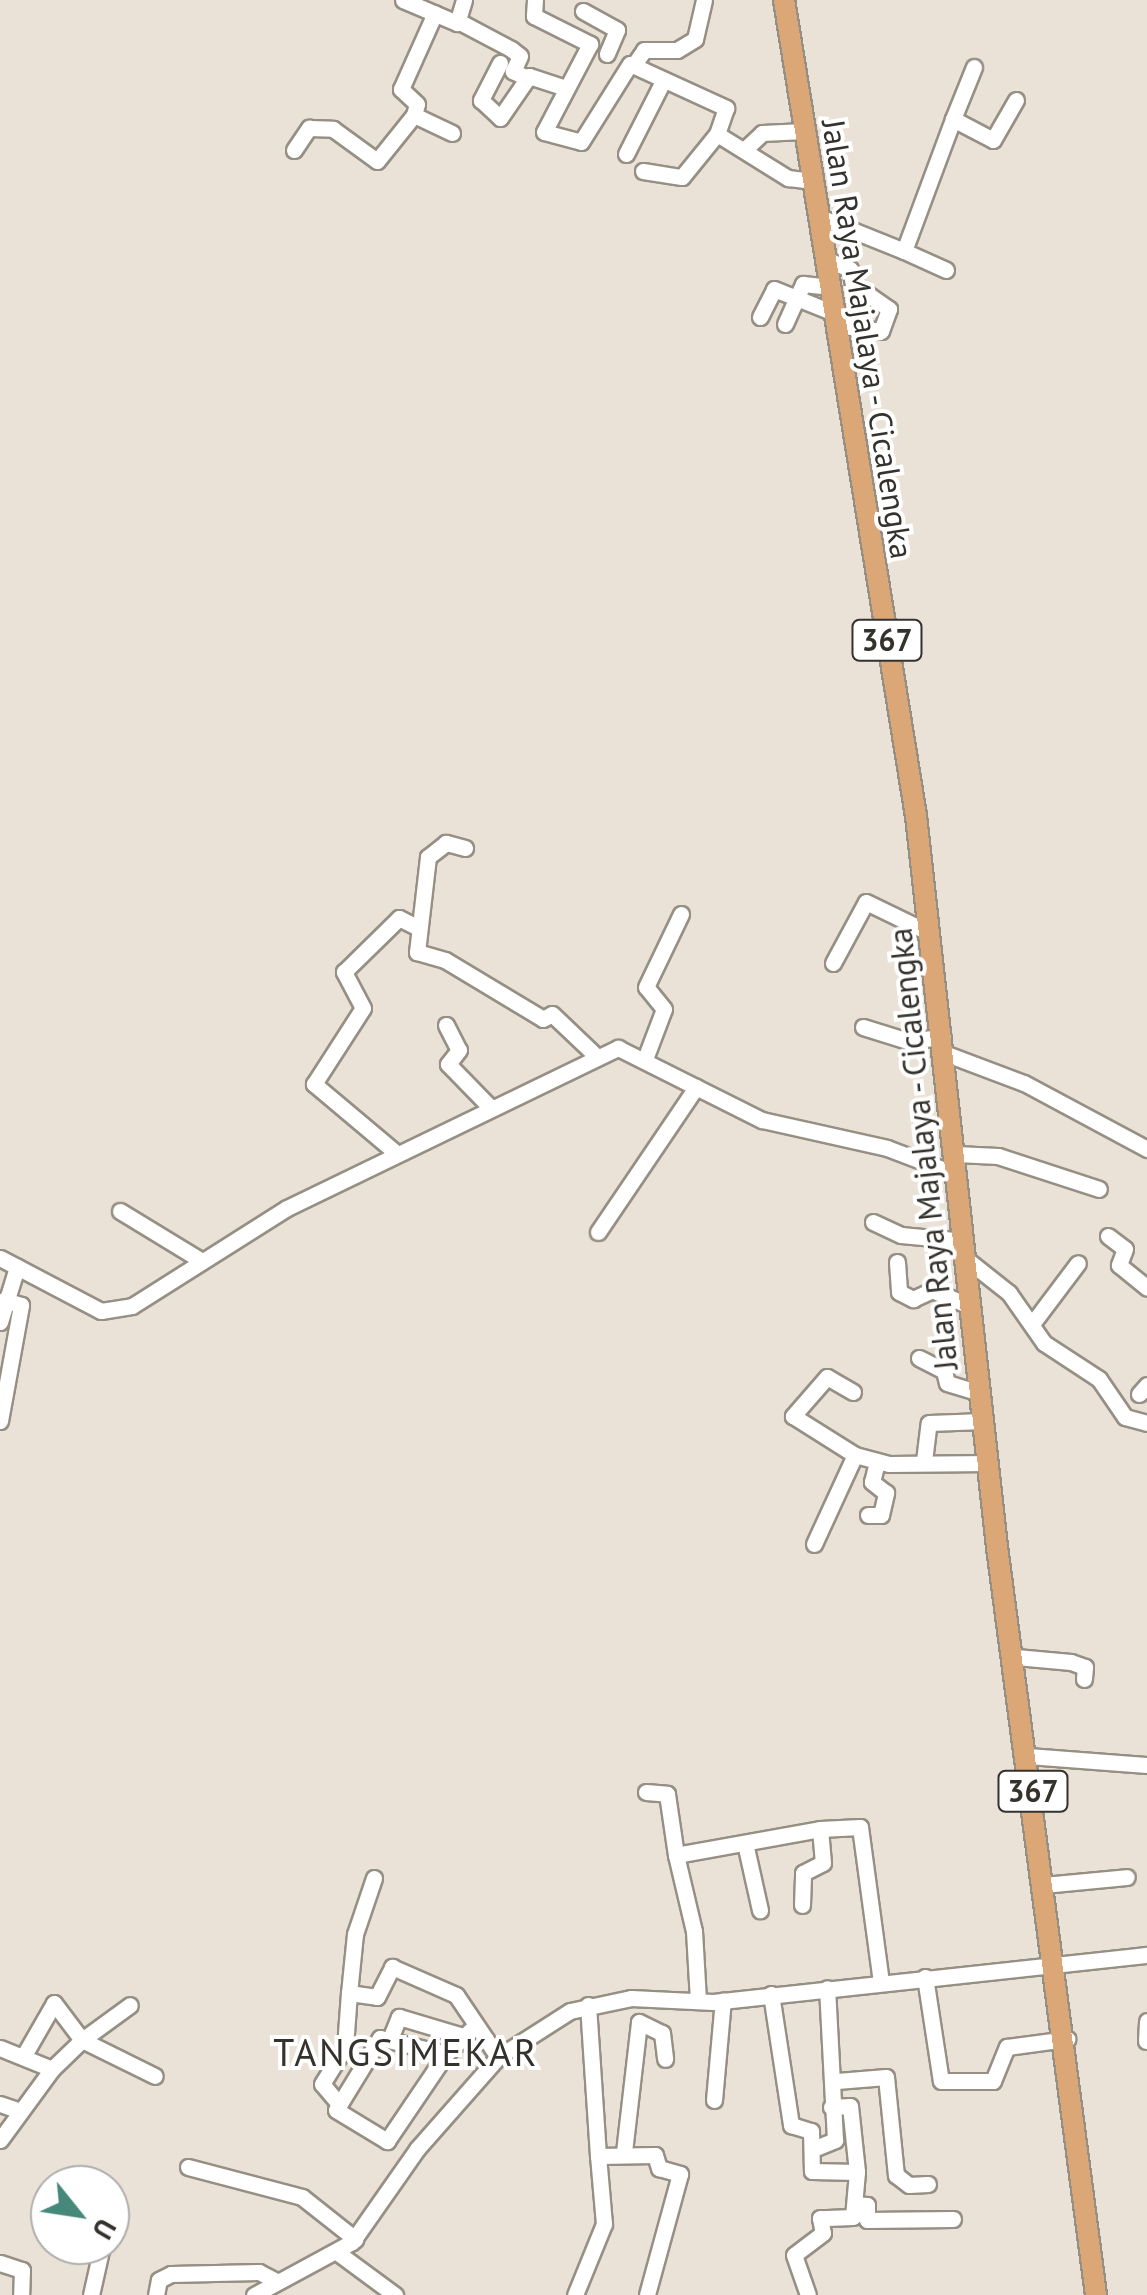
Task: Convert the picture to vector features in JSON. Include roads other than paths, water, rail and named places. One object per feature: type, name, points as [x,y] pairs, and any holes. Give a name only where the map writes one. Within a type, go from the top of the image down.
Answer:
[{"type":"main road","name":"Jalan Raya Majalaya - Cicalengka","points":[[784,5],[930,933],[980,1394],[1030,1756],[1043,1885],[1067,2040],[1096,2295]]},
{"type":"street","points":[[403,0],[460,22],[511,49],[520,56],[514,71],[566,88]]},
{"type":"street","points":[[460,22],[464,0]]},
{"type":"street","points":[[535,0],[534,16],[726,108],[716,134],[682,177],[643,171]]},
{"type":"street","points":[[590,44],[544,132],[581,142],[644,50],[677,50],[694,40],[704,0]]},
{"type":"street","points":[[583,11],[617,30],[607,54]]},
{"type":"street","points":[[294,150],[311,127],[333,129],[375,162],[414,115],[416,104],[401,89],[435,13]]},
{"type":"street","points":[[500,63],[481,100],[500,118],[527,78]]},
{"type":"street","points":[[904,251],[974,66]]},
{"type":"street","points":[[626,154],[663,81]]},
{"type":"street","points":[[984,157],[1016,100]]},
{"type":"street","points":[[414,115],[452,133]]},
{"type":"street","points":[[953,118],[993,140]]},
{"type":"street","points":[[744,150],[762,133],[804,131]]},
{"type":"street","points":[[716,134],[792,180],[812,181]]},
{"type":"street","points":[[818,216],[946,270]]},
{"type":"street","points":[[760,317],[774,289],[835,319],[881,331],[890,309],[853,284],[850,268],[825,260]]},
{"type":"street","points":[[785,324],[806,283],[830,287]]},
{"type":"street","points":[[464,848],[446,842],[428,857],[416,952],[445,960],[543,1019],[552,1014],[595,1055]]},
{"type":"street","points":[[834,964],[866,902],[930,933]]},
{"type":"street","points":[[645,1058],[664,1009],[646,988],[680,914]]},
{"type":"street","points":[[395,1152],[314,1084],[363,1008],[344,972],[399,918],[419,928]]},
{"type":"street","points":[[446,1025],[459,1050],[448,1064],[489,1106]]},
{"type":"street","points":[[863,1027],[908,1041],[944,1045],[1024,1082],[1147,1150]]},
{"type":"street","points":[[0,1258],[110,1311],[142,1302],[202,1262],[395,1152],[595,1055],[618,1048],[645,1058],[762,1120],[887,1148],[936,1168],[998,1156],[1099,1189]]},
{"type":"street","points":[[598,1232],[696,1087]]},
{"type":"street","points":[[120,1211],[202,1262]]},
{"type":"street","points":[[873,1222],[1009,1293],[1044,1343],[1094,1374],[1128,1420],[1147,1423]]},
{"type":"street","points":[[1108,1236],[1125,1249],[1118,1265],[1147,1288]]},
{"type":"street","points":[[897,1262],[899,1292],[912,1299],[968,1273]]},
{"type":"street","points":[[1032,1324],[1078,1263]]},
{"type":"street","points":[[0,1322],[17,1267]]},
{"type":"street","points":[[0,1421],[21,1305],[4,1300]]},
{"type":"street","points":[[920,1358],[944,1371],[948,1383],[980,1394]]},
{"type":"street","points":[[853,1392],[827,1377],[793,1416],[855,1456],[876,1462],[989,1463]]},
{"type":"street","points":[[924,1460],[930,1423],[984,1422]]},
{"type":"street","points":[[814,1544],[855,1456]]},
{"type":"street","points":[[868,1516],[881,1514],[886,1492],[872,1482],[876,1462]]},
{"type":"street","points":[[1016,1657],[1071,1662],[1085,1667],[1084,1680]]},
{"type":"street","points":[[1030,1756],[1147,1765]]},
{"type":"street","points":[[646,1792],[667,1794],[676,1856],[694,1931],[698,2000]]},
{"type":"street","points":[[676,1856],[820,1829],[862,1828],[881,1982]]},
{"type":"street","points":[[802,1905],[802,1873],[823,1863],[820,1829]]},
{"type":"street","points":[[745,1842],[760,1910]]},
{"type":"street","points":[[339,2104],[322,2084],[344,2047],[355,1934],[374,1878]]},
{"type":"street","points":[[1043,1885],[1127,1878]]},
{"type":"street","points":[[156,2295],[159,2280],[171,2274],[260,2272],[264,2290],[338,2253],[355,2238],[417,2150],[498,2056],[542,2025],[588,2005],[650,1998],[723,2000],[1147,1955]]},
{"type":"street","points":[[349,1993],[377,1997],[392,1967],[456,1996],[471,2032],[498,2056]]},
{"type":"street","points":[[926,1977],[941,2081],[993,2081],[1007,2047],[1067,2040]]},
{"type":"street","points":[[827,1988],[837,2081]]},
{"type":"street","points":[[771,1994],[791,2125],[811,2131],[813,2173],[857,2172]]},
{"type":"street","points":[[645,2022],[650,1998]]},
{"type":"street","points":[[714,2100],[723,2000]]},
{"type":"street","points":[[23,2058],[54,2003],[82,2040],[155,2076]]},
{"type":"street","points":[[0,2140],[52,2069],[82,2040],[130,2005]]},
{"type":"street","points":[[575,2295],[604,2224],[588,2005]]},
{"type":"street","points":[[390,2039],[399,2017],[471,2032]]},
{"type":"street","points":[[1146,2041],[1147,2020]]},
{"type":"street","points":[[645,2022],[664,2036],[665,2059]]},
{"type":"street","points":[[624,2152],[630,2058],[636,2025],[645,2022]]},
{"type":"street","points":[[446,2054],[378,2038],[336,2110],[387,2141],[446,2054],[471,2032]]},
{"type":"street","points":[[0,2048],[52,2069]]},
{"type":"street","points":[[813,2149],[835,2142],[829,2088],[837,2081],[886,2077],[896,2174],[909,2184],[928,2184]]},
{"type":"street","points":[[0,2104],[20,2111]]},
{"type":"street","points":[[808,2295],[794,2255],[824,2234],[820,2218],[852,2218],[855,2204],[857,2172],[850,2106],[831,2107]]},
{"type":"street","points":[[598,2156],[624,2152],[655,2155],[659,2168],[680,2174],[647,2295]]},
{"type":"street","points":[[188,2168],[302,2197],[355,2238]]},
{"type":"street","points":[[855,2204],[867,2205],[867,2220],[952,2220]]},
{"type":"street","points":[[338,2253],[395,2295]]},
{"type":"street","points":[[0,2263],[22,2270],[21,2295]]},
{"type":"street","points":[[91,2295],[98,2265]]},
{"type":"district","name":"TANGSIMEKAR","points":[[406,2052]]}]
